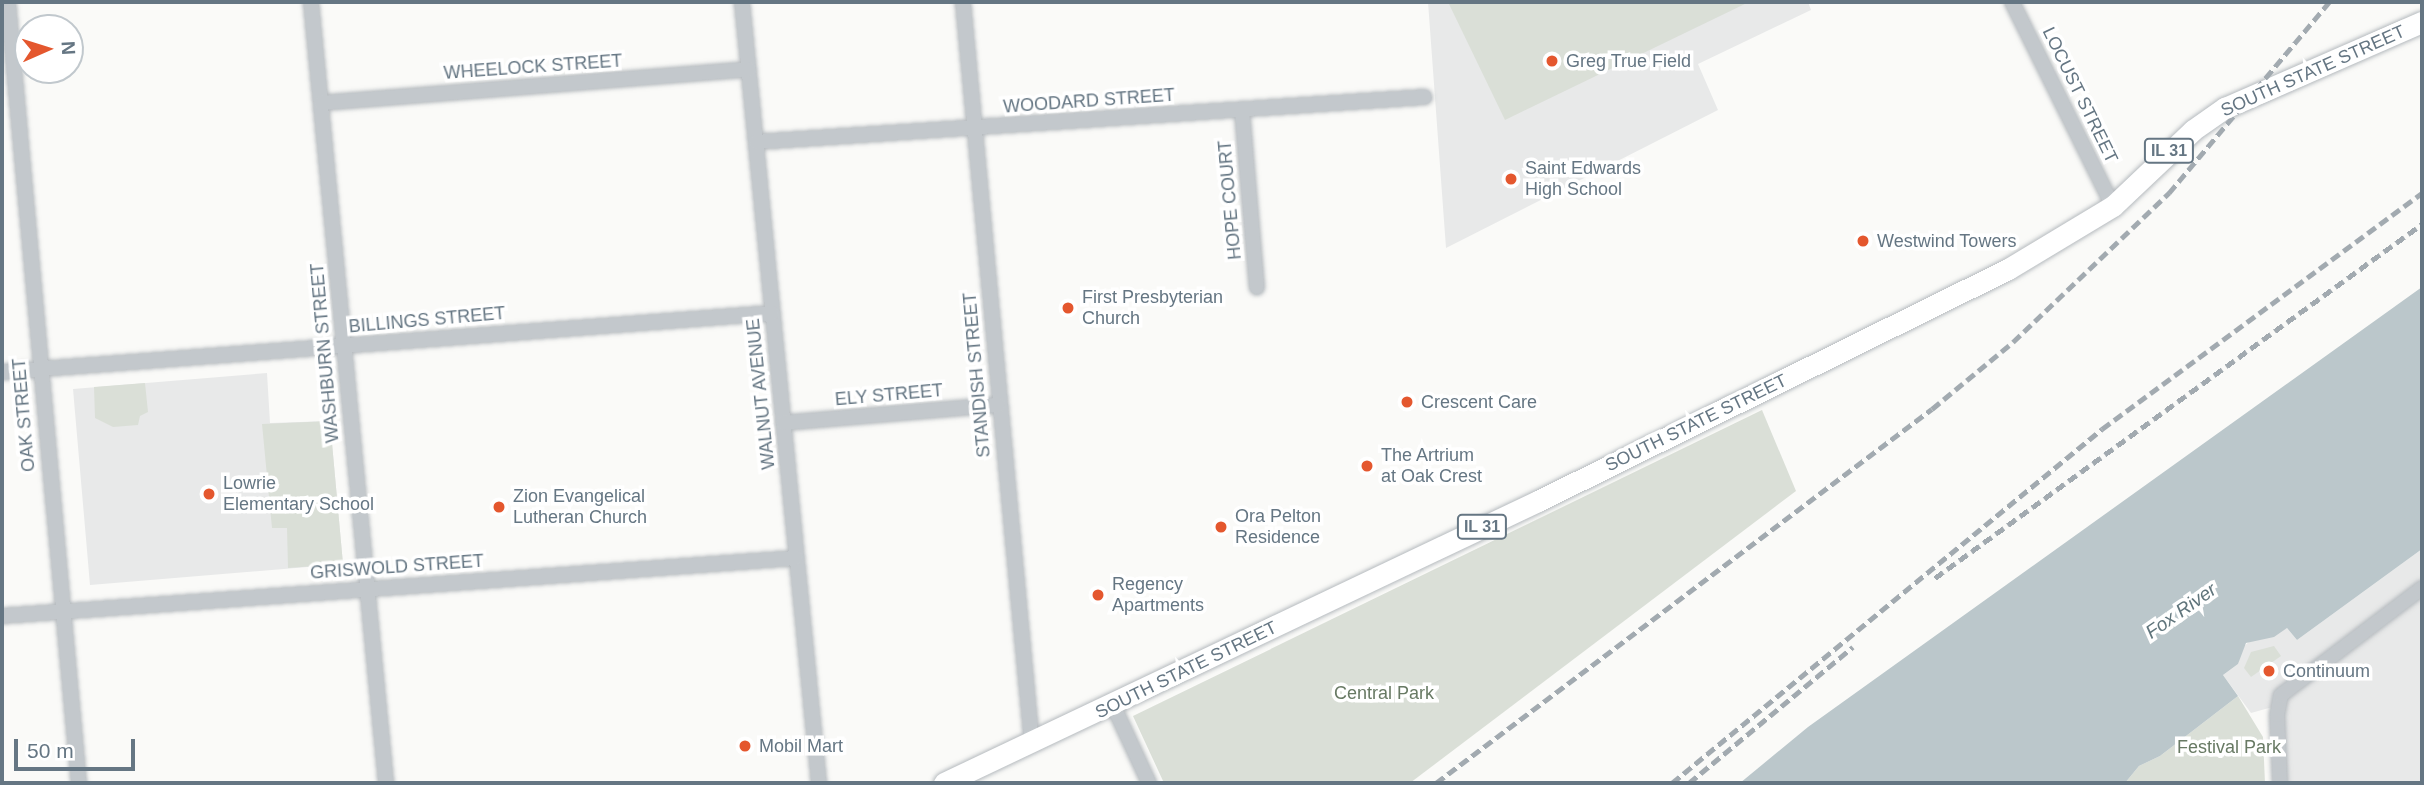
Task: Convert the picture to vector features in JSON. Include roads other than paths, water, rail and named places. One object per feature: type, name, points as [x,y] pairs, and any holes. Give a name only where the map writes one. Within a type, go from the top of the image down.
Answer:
[{"type":"main road","name":"SOUTH STATE STREET","points":[[944,783],[1113,705],[1987,280],[2113,206],[2193,130],[2225,108],[2422,22]]},
{"type":"street","name":"OAK STREET","points":[[8,2],[39,370],[79,783]]},
{"type":"street","name":"WASHBURN STREET","points":[[311,2],[386,783]]},
{"type":"street","name":"WALNUT AVENUE","points":[[742,2],[819,783]]},
{"type":"street","name":"STANDISH STREET","points":[[963,2],[998,405],[1032,744]]},
{"type":"street","name":"LOCUST STREET","points":[[2012,2],[2113,206]]},
{"type":"street","name":"WHEELOCK STREET","points":[[321,103],[748,69]]},
{"type":"street","name":"WOODARD STREET","points":[[756,142],[1424,97]]},
{"type":"street","name":"HOPE COURT","points":[[1242,110],[1256,287]]},
{"type":"street","name":"BILLINGS STREET","points":[[2,372],[772,313]]},
{"type":"street","name":"ELY STREET","points":[[783,423],[998,405]]},
{"type":"street","name":"GRISWOLD STREET","points":[[2,616],[796,558]]},
{"type":"street","points":[[2280,783],[2277,706],[2287,688],[2422,588]]},
{"type":"street","points":[[1113,705],[1149,783]]},
{"type":"water","name":"Fox River","points":[[2422,287],[2422,549],[2297,640],[2287,628],[2274,637],[2246,643],[2238,664],[2223,675],[2238,696],[2160,756],[2139,766],[2125,783],[1740,783],[1808,727]]},
{"type":"railway","points":[[1436,783],[1932,409],[2013,342],[2169,193],[2329,2]]},
{"type":"railway","points":[[1672,783],[2102,429],[2422,193]]},
{"type":"railway","points":[[1935,578],[2422,224]]},
{"type":"railway","points":[[1689,783],[1853,647]]},
{"type":"place","name":"Greg True Field","points":[[1552,61]]},
{"type":"place","name":"Saint Edwards High School","points":[[1511,179]]},
{"type":"place","name":"Westwind Towers","points":[[1863,241]]},
{"type":"place","name":"First Presbyterian Church","points":[[1068,308]]},
{"type":"place","name":"Crescent Care","points":[[1407,402]]},
{"type":"place","name":"The Artrium at Oak Crest","points":[[1367,466]]},
{"type":"place","name":"Lowrie Elementary School","points":[[209,494]]},
{"type":"place","name":"Zion Evangelical Lutheran Church","points":[[499,507]]},
{"type":"place","name":"Ora Pelton Residence","points":[[1221,527]]},
{"type":"place","name":"Regency Apartments","points":[[1098,595]]},
{"type":"place","name":"Continuum","points":[[2269,671]]},
{"type":"place","name":"Mobil Mart","points":[[745,746]]},
{"type":"park label","name":"Central Park","points":[[1384,693]]},
{"type":"park label","name":"Festival Park","points":[[2229,747]]}]
